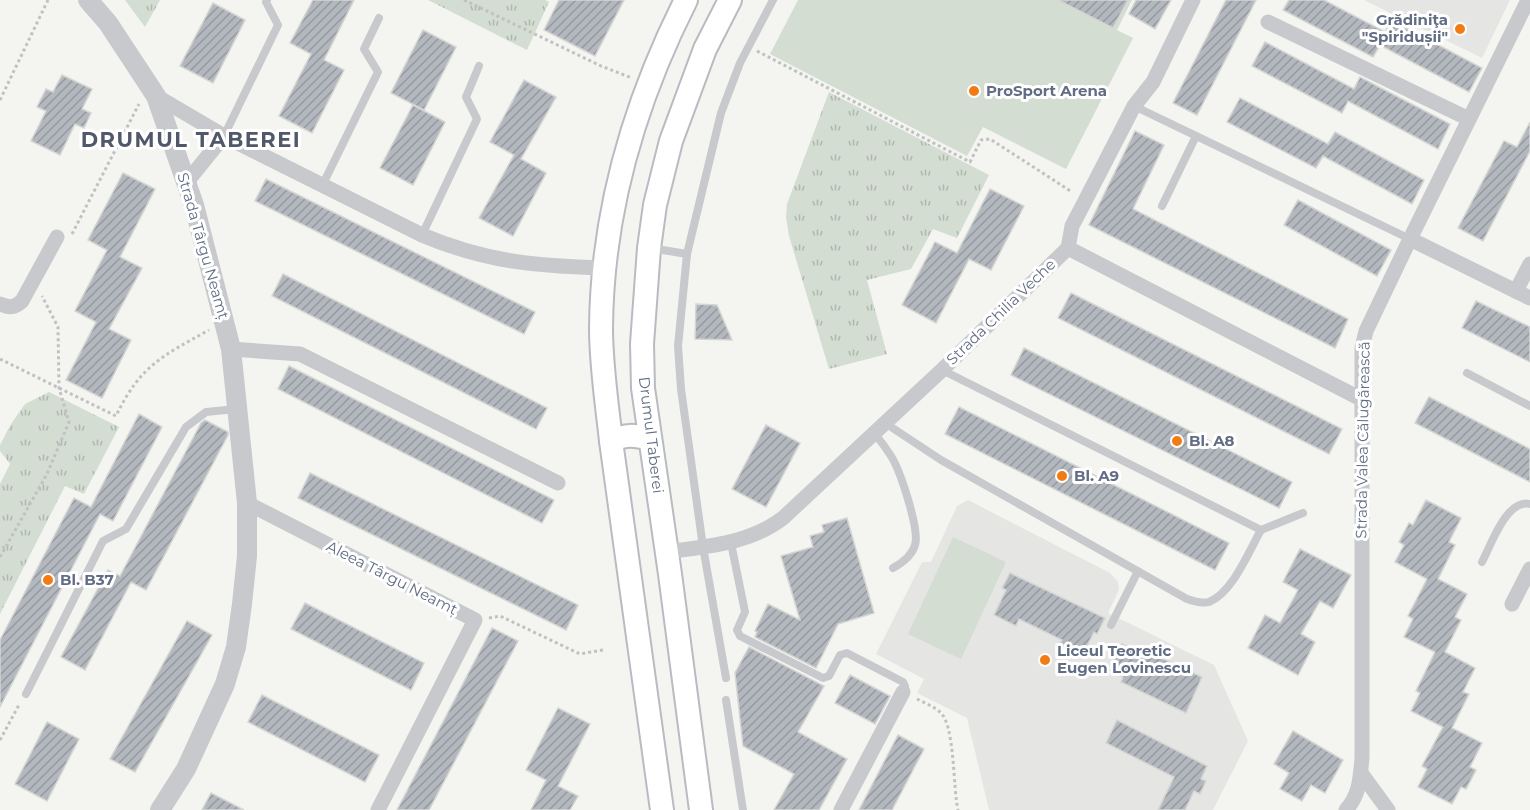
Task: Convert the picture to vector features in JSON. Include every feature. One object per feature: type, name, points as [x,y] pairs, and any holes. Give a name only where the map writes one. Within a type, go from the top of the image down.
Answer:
[{"type":"main road","points":[[662,810],[611,441],[601,329],[604,268],[614,199],[632,130],[648,84],[666,39],[686,0]]},
{"type":"main road","name":"Drumul Taberei","points":[[700,810],[667,552],[643,388],[642,344],[649,248],[656,205],[671,141],[705,50],[730,0]]},
{"type":"main road","points":[[605,390],[619,397],[627,397],[643,388]]},
{"type":"main road","points":[[611,441],[633,434],[650,439]]},
{"type":"street","name":"Strada Târgu Neamț","points":[[88,0],[108,23],[153,90],[186,183],[231,349],[247,503],[247,556],[236,647],[225,684],[186,769],[160,810]]},
{"type":"street","points":[[1068,248],[1072,226],[1134,106],[1153,82],[1193,0]]},
{"type":"street","name":"Strada Valea Călugărească","points":[[1346,810],[1354,800],[1360,786],[1361,773],[1362,348],[1366,331],[1528,0]]},
{"type":"street","points":[[1268,22],[1469,119]]},
{"type":"street","points":[[153,90],[224,136],[454,249],[509,262],[604,268]]},
{"type":"street","points":[[186,183],[224,136]]},
{"type":"street","points":[[0,304],[9,308],[22,301],[62,239]]},
{"type":"street","points":[[1410,239],[1523,295],[1530,264]]},
{"type":"street","name":"Strada Chilia Veche","points":[[667,552],[730,543],[768,529],[942,370],[1068,248],[1361,399]]},
{"type":"street","points":[[231,349],[300,354],[558,483]]},
{"type":"street","name":"Aleea Târgu Neamț","points":[[247,503],[476,620],[378,810]]},
{"type":"street","points":[[1512,604],[1530,569]]},
{"type":"street","points":[[841,810],[903,692]]},
{"type":"street","points":[[1361,773],[1388,810]]},
{"type":"lane","points":[[224,136],[278,25],[267,0]]},
{"type":"lane","points":[[726,678],[703,547],[681,389],[678,346],[687,254],[721,113],[748,46],[774,0]]},
{"type":"lane","points":[[322,186],[378,72],[364,49],[379,18]]},
{"type":"lane","points":[[422,235],[477,119],[466,97],[479,66]]},
{"type":"lane","points":[[1134,106],[1410,239]]},
{"type":"lane","points":[[1162,206],[1197,136]]},
{"type":"lane","points":[[649,248],[687,254]]},
{"type":"lane","points":[[942,370],[1261,530]]},
{"type":"lane","points":[[1467,373],[1530,406]]},
{"type":"lane","points":[[26,694],[103,541],[126,529],[186,427],[206,412],[237,409]]},
{"type":"lane","points":[[880,428],[907,496],[916,530],[916,545],[906,560],[893,568]]},
{"type":"lane","points":[[880,428],[941,460],[1186,599],[1207,603],[1217,597],[1230,585],[1261,530],[1303,513]]},
{"type":"lane","points":[[1482,562],[1506,516],[1515,506],[1523,502],[1530,504]]},
{"type":"lane","points":[[730,543],[745,612],[737,630],[740,636],[820,678],[829,676],[840,655],[847,653],[903,682],[905,687],[903,692]]},
{"type":"lane","points":[[1111,625],[1138,571]]},
{"type":"lane","points":[[726,700],[743,810]]},
{"type":"path","points":[[0,100],[48,0]]},
{"type":"path","points":[[464,0],[601,66],[648,84]]},
{"type":"path","points":[[748,46],[970,162],[981,140],[990,139],[1085,201]]},
{"type":"path","points":[[62,239],[153,90]]},
{"type":"path","points":[[0,557],[47,474],[69,422],[59,388],[58,327],[41,294],[37,302]]},
{"type":"path","points":[[0,359],[116,416],[128,392],[146,369],[225,321]]},
{"type":"path","points":[[476,620],[500,616],[580,654],[603,650]]},
{"type":"path","points":[[903,692],[934,708],[945,718],[949,734],[957,810]]},
{"type":"path","points":[[0,740],[26,694]]},
{"type":"shaded area","name":"Grădiniţa \"Spiridușii\"","points":[[1364,0],[1510,0],[1482,58]]},
{"type":"shaded area","name":"Liceul Teoretic Eugen Lovinescu","points":[[968,500],[1110,573],[1118,582],[1119,590],[1108,613],[1214,665],[1248,741],[1213,810],[989,810],[967,718],[917,693],[924,679],[876,654],[922,562],[931,562],[957,506]]},
{"type":"green space","points":[[125,0],[160,0],[145,27]]},
{"type":"green space","points":[[428,0],[545,0],[549,2],[527,50]]},
{"type":"green space","name":"ProSport Arena","points":[[798,0],[1132,0],[1117,30],[1133,38],[1066,169],[983,127],[967,156],[770,54]]},
{"type":"green space","points":[[829,92],[989,175],[957,238],[933,229],[911,269],[867,280],[887,354],[829,369],[789,236],[786,217],[787,204]]},
{"type":"green space","points":[[49,392],[119,427],[84,494],[65,486],[0,614],[0,484],[10,464],[0,451],[0,445],[25,404]]},
{"type":"green space","points":[[953,537],[1006,562],[961,659],[908,634]]},
{"type":"building","points":[[313,0],[354,0],[324,60],[344,70],[312,133],[279,116],[311,54],[290,43]]},
{"type":"building","points":[[559,0],[624,0],[595,56],[544,30]]},
{"type":"building","points":[[1058,0],[1128,0],[1113,28]]},
{"type":"building","points":[[1136,0],[1171,0],[1155,29],[1129,14]]},
{"type":"building","points":[[1226,0],[1256,0],[1197,115],[1173,103]]},
{"type":"building","points":[[1289,0],[1324,0],[1385,32],[1391,20],[1482,68],[1469,92],[1380,45],[1373,57],[1283,10]]},
{"type":"building","points":[[213,3],[245,20],[213,83],[180,66]]},
{"type":"building","points":[[423,30],[456,47],[424,110],[391,93]]},
{"type":"building","points":[[1265,42],[1354,89],[1360,77],[1450,124],[1438,149],[1348,101],[1342,113],[1252,66]]},
{"type":"building","points":[[62,75],[92,89],[82,109],[91,113],[84,128],[75,124],[60,155],[31,141],[46,111],[37,107],[46,89],[53,92]]},
{"type":"building","points":[[524,80],[556,97],[521,159],[546,173],[513,236],[479,218],[514,155],[490,142]]},
{"type":"building","points":[[1240,98],[1328,144],[1335,132],[1424,180],[1412,204],[1323,156],[1316,168],[1227,122]]},
{"type":"building","points":[[413,105],[445,122],[413,185],[380,168]]},
{"type":"building","points":[[1530,122],[1530,151],[1483,241],[1458,228],[1504,141],[1517,147]]},
{"type":"building","points":[[1135,131],[1164,145],[1133,209],[1348,319],[1335,348],[1089,225]]},
{"type":"building","points":[[123,173],[155,189],[120,257],[142,268],[109,329],[131,340],[102,398],[66,380],[96,322],[75,311],[107,250],[88,240]]},
{"type":"building","points":[[266,179],[535,312],[524,334],[255,201]]},
{"type":"building","points":[[990,189],[1024,206],[991,270],[969,259],[936,323],[902,305],[935,242],[957,253]]},
{"type":"building","points":[[1298,200],[1391,250],[1377,276],[1284,225]]},
{"type":"building","points":[[283,274],[547,408],[536,429],[272,296]]},
{"type":"building","points":[[1071,293],[1342,429],[1329,454],[1058,318]]},
{"type":"building","points":[[1476,301],[1530,327],[1530,362],[1462,328]]},
{"type":"building","points":[[696,304],[717,305],[732,340],[695,339]]},
{"type":"building","name":"Bl. A8","points":[[1024,348],[1292,482],[1279,508],[1011,375]]},
{"type":"building","points":[[289,366],[554,500],[542,523],[278,389]]},
{"type":"building","points":[[1429,397],[1530,449],[1530,482],[1415,423]]},
{"type":"building","name":"Bl. A9","points":[[959,407],[1229,543],[1215,570],[945,434]]},
{"type":"building","name":"Bl. B37","points":[[139,414],[162,427],[113,521],[100,514],[0,707],[0,640],[74,498],[91,507]]},
{"type":"building","points":[[205,420],[228,432],[228,435],[146,590],[131,582],[85,670],[61,657],[108,570],[120,576],[201,423]]},
{"type":"building","points":[[766,425],[800,443],[766,507],[732,489]]},
{"type":"building","points":[[310,473],[578,605],[566,630],[298,498]]},
{"type":"building","points":[[1426,500],[1461,518],[1449,542],[1455,545],[1438,579],[1467,594],[1455,617],[1461,620],[1445,652],[1475,668],[1463,692],[1469,694],[1452,728],[1482,743],[1470,767],[1476,770],[1466,789],[1461,787],[1452,804],[1418,787],[1427,769],[1422,766],[1443,727],[1411,711],[1420,693],[1416,691],[1435,652],[1404,637],[1413,619],[1408,616],[1427,579],[1395,562],[1404,545],[1399,542],[1409,523],[1413,525]]},
{"type":"building","points":[[847,518],[874,613],[838,624],[816,668],[755,637],[757,632],[755,631],[768,604],[800,620],[781,556],[813,547],[810,536],[824,532],[822,525]]},
{"type":"building","points":[[1300,549],[1351,575],[1333,608],[1320,601],[1301,634],[1315,642],[1298,675],[1248,648],[1265,615],[1280,623],[1298,590],[1283,582]]},
{"type":"building","points":[[1010,573],[1105,618],[1097,634],[1094,632],[1082,656],[1059,645],[1062,640],[1019,619],[1016,626],[994,615],[1006,590],[1002,588]]},
{"type":"building","points":[[305,603],[424,663],[411,690],[291,629]]},
{"type":"building","points":[[187,621],[212,635],[135,772],[110,759]]},
{"type":"building","points":[[492,628],[518,641],[429,810],[397,810]]},
{"type":"building","points":[[1122,644],[1136,651],[1138,647],[1202,677],[1186,713],[1121,682],[1123,677],[1109,671]]},
{"type":"building","points":[[749,647],[824,686],[798,732],[847,759],[819,810],[774,810],[794,774],[743,746],[735,673]]},
{"type":"building","points":[[850,675],[890,696],[875,724],[835,703]]},
{"type":"building","points":[[262,695],[379,755],[365,782],[248,722]]},
{"type":"building","points":[[558,708],[590,724],[558,786],[578,796],[570,810],[531,810],[546,780],[526,770]]},
{"type":"building","points":[[1117,720],[1207,766],[1201,779],[1206,781],[1200,794],[1194,791],[1185,810],[1158,810],[1174,777],[1106,743]]},
{"type":"building","points":[[47,722],[79,739],[47,801],[15,784]]},
{"type":"building","points":[[1293,731],[1343,760],[1325,793],[1311,785],[1302,801],[1280,789],[1289,773],[1274,764]]},
{"type":"building","points":[[898,735],[924,749],[892,810],[859,810]]},
{"type":"building","points":[[211,793],[244,810],[202,810]]},
{"type":"place","name":"Grădiniţa \"Spiridușii\"","points":[[1460,29]]},
{"type":"place","name":"ProSport Arena","points":[[974,91]]},
{"type":"place","name":"Bl. A8","points":[[1177,441]]},
{"type":"place","name":"Bl. A9","points":[[1062,476]]},
{"type":"place","name":"Bl. B37","points":[[48,580]]},
{"type":"place","name":"Liceul Teoretic Eugen Lovinescu","points":[[1045,660]]},
{"type":"district","name":"DRUMUL TABEREI","points":[[191,140]]}]
